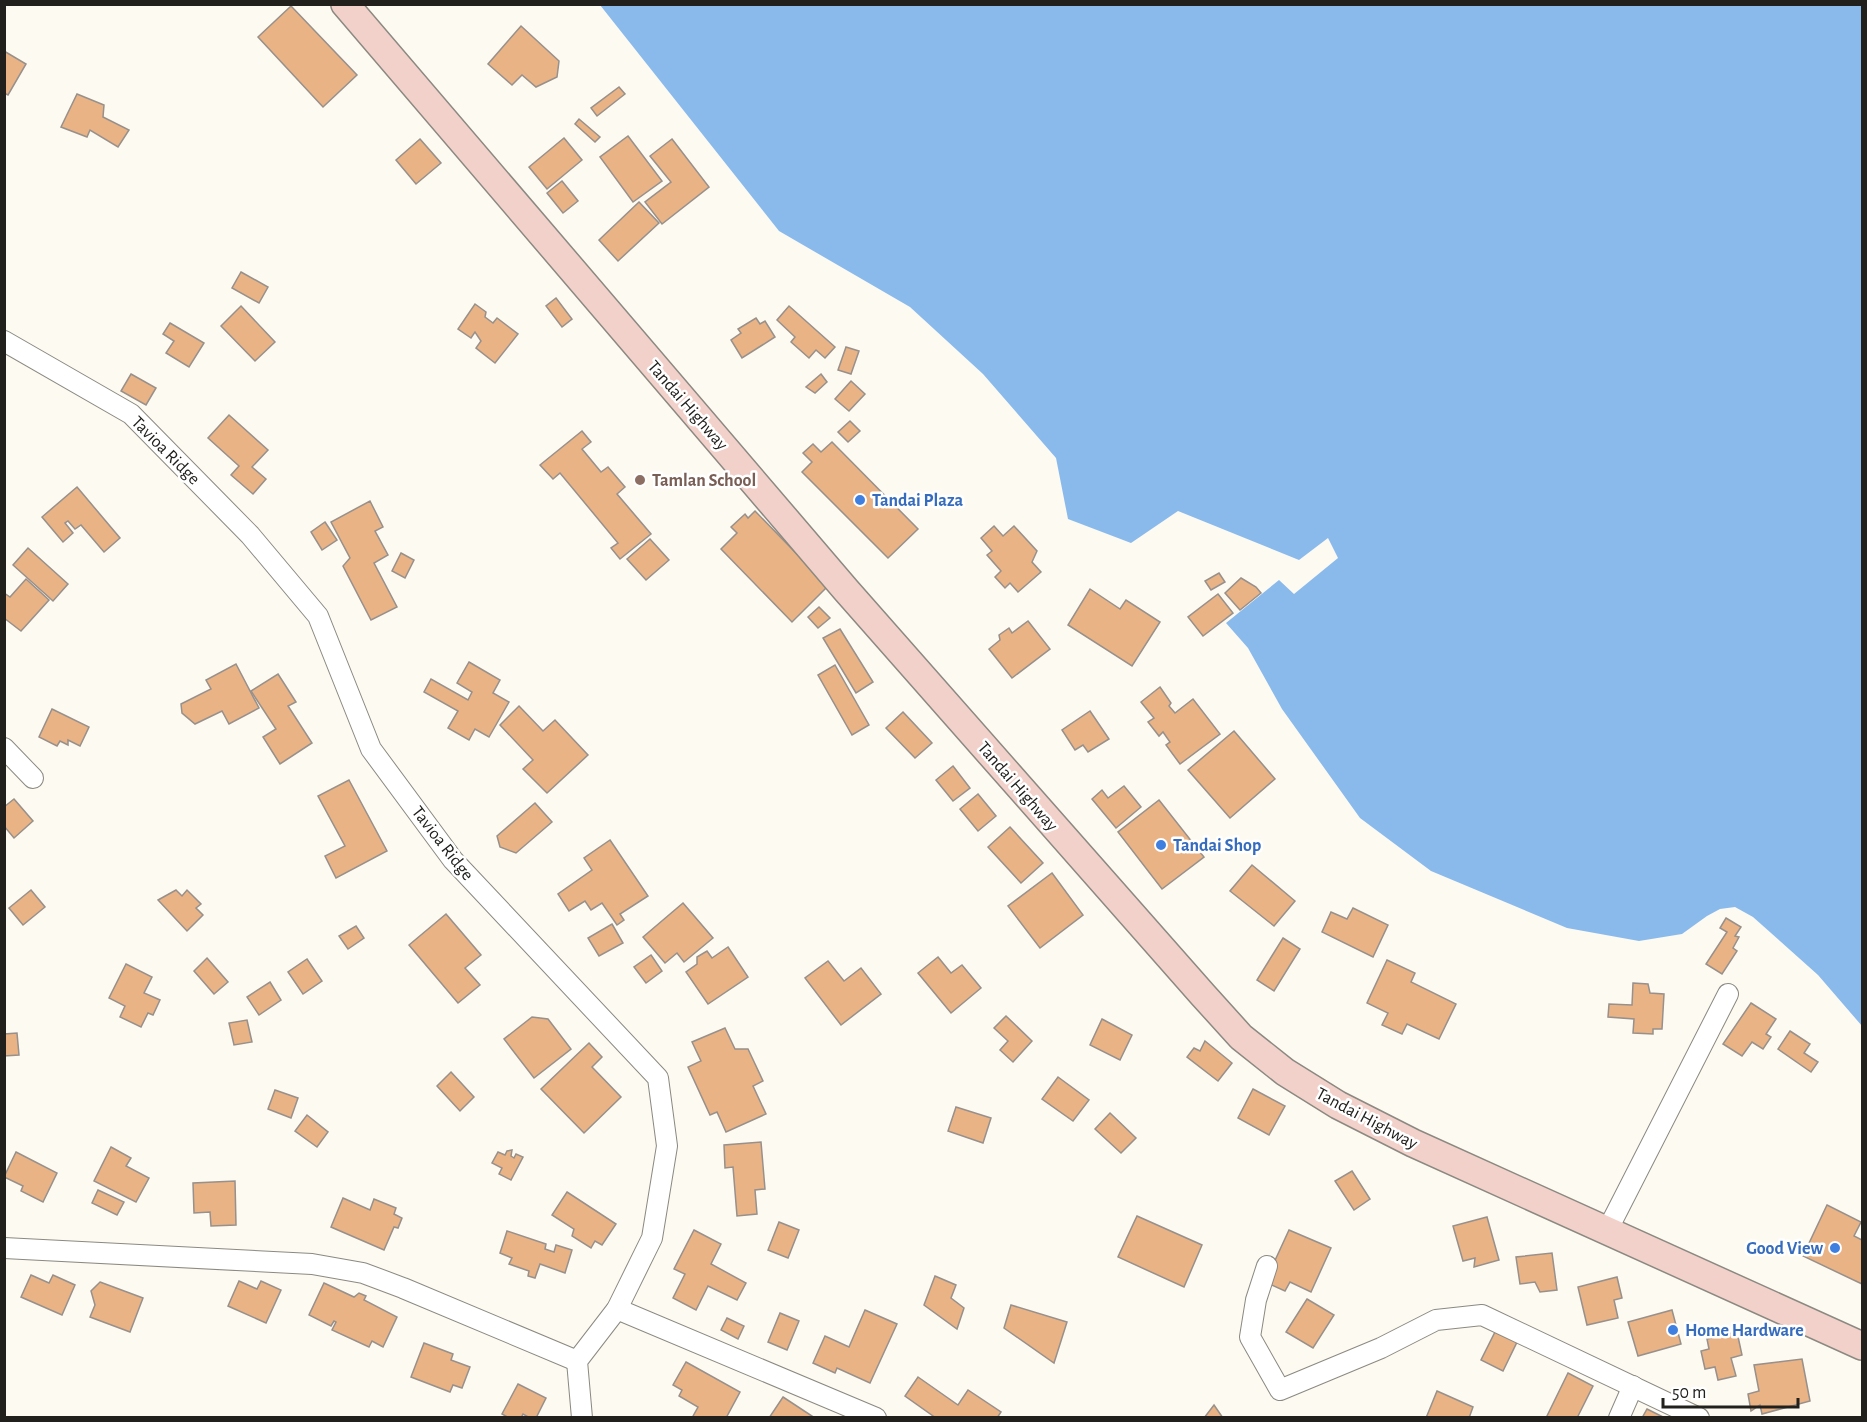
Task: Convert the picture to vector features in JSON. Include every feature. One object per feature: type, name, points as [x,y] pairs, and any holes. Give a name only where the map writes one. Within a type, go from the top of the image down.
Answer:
[{"type":"main road","name":"Tandai Highway","points":[[345,4],[846,590],[1241,1037],[1285,1072],[1338,1105],[1413,1143],[1863,1346]]},
{"type":"street","name":"Tavioa Ridge","points":[[4,341],[131,414],[250,535],[318,616],[371,749],[453,861],[658,1078],[667,1146],[652,1238],[617,1309],[576,1361]]},
{"type":"street","points":[[4,748],[33,778]]},
{"type":"street","points":[[1607,1231],[1728,994]]},
{"type":"street","points":[[4,1248],[312,1264],[363,1273],[576,1361],[582,1418]]},
{"type":"street","points":[[1267,1266],[1256,1300],[1250,1337],[1280,1390],[1381,1348],[1436,1320],[1482,1314],[1699,1418]]},
{"type":"street","points":[[617,1309],[876,1418]]},
{"type":"street","points":[[1619,1418],[1633,1386]]},
{"type":"water","points":[[600,5],[1862,5],[1862,1026],[1818,975],[1753,917],[1735,907],[1720,909],[1682,934],[1639,941],[1567,928],[1431,871],[1360,818],[1282,709],[1248,648],[1226,623],[1279,580],[1294,594],[1338,558],[1328,538],[1299,560],[1178,511],[1131,543],[1068,519],[1056,458],[983,374],[910,307],[779,231]]},
{"type":"building","points":[[291,6],[357,75],[323,107],[258,37]]},
{"type":"building","points":[[521,26],[559,61],[557,77],[536,87],[522,75],[512,85],[488,64]]},
{"type":"building","points":[[4,51],[26,64],[8,95],[4,93]]},
{"type":"building","points":[[619,87],[625,94],[597,116],[591,108]]},
{"type":"building","points":[[77,94],[104,105],[103,117],[129,130],[118,147],[90,130],[87,137],[61,127]]},
{"type":"building","points":[[579,119],[600,137],[595,142],[575,124]]},
{"type":"building","points":[[628,136],[662,181],[633,202],[600,157]]},
{"type":"building","points":[[564,138],[582,160],[547,189],[529,167]]},
{"type":"building","points":[[420,139],[441,163],[416,184],[396,160]]},
{"type":"building","points":[[672,139],[709,187],[662,224],[645,202],[671,182],[650,156]]},
{"type":"building","points":[[562,181],[578,201],[563,213],[547,193]]},
{"type":"building","points":[[639,202],[659,223],[618,261],[599,240]]},
{"type":"building","points":[[241,272],[268,287],[259,303],[232,288]]},
{"type":"building","points":[[556,298],[572,319],[562,327],[546,306]]},
{"type":"building","points":[[475,304],[486,312],[485,317],[493,323],[497,318],[518,334],[495,363],[476,348],[481,341],[475,332],[471,338],[458,329]]},
{"type":"building","points":[[241,306],[275,342],[255,361],[221,326]]},
{"type":"building","points":[[789,306],[835,347],[825,358],[816,350],[809,358],[791,342],[795,337],[777,320]]},
{"type":"building","points":[[756,318],[760,324],[765,321],[775,337],[742,358],[731,340],[741,333],[738,329]]},
{"type":"building","points":[[170,323],[204,343],[189,367],[166,353],[174,341],[163,334]]},
{"type":"building","points":[[846,347],[859,351],[851,374],[838,370]]},
{"type":"building","points":[[131,374],[156,388],[146,405],[121,391]]},
{"type":"building","points":[[821,374],[827,382],[815,393],[806,387]]},
{"type":"building","points":[[851,381],[865,394],[849,411],[835,399]]},
{"type":"building","points":[[229,415],[268,450],[252,467],[266,479],[253,494],[231,475],[239,466],[208,438]]},
{"type":"building","points":[[850,421],[860,431],[848,442],[838,432]]},
{"type":"building","points":[[582,431],[591,442],[582,449],[601,472],[608,467],[625,487],[617,494],[651,534],[620,559],[611,548],[618,543],[560,473],[553,479],[540,465]]},
{"type":"building","name":"Tandai Plaza","points":[[832,442],[918,529],[888,558],[802,472],[812,462],[803,453],[813,444],[821,452]]},
{"type":"building","points":[[77,487],[120,538],[104,552],[81,525],[75,529],[68,521],[65,523],[73,533],[63,542],[42,517]]},
{"type":"building","points":[[370,501],[383,527],[375,531],[388,555],[374,563],[397,607],[371,620],[343,566],[350,558],[331,522]]},
{"type":"building","points":[[755,511],[828,586],[792,622],[721,549],[737,533],[731,527],[745,514],[748,518]]},
{"type":"building","points":[[325,522],[337,540],[322,550],[311,532]]},
{"type":"building","points":[[994,526],[1003,536],[1014,526],[1037,551],[1032,562],[1041,572],[1018,592],[1010,583],[1005,588],[995,577],[1001,571],[987,555],[992,551],[981,538]]},
{"type":"building","points":[[650,539],[669,560],[646,580],[627,559]]},
{"type":"building","points":[[28,548],[68,584],[53,601],[13,565]]},
{"type":"building","points":[[401,553],[414,560],[405,578],[392,571]]},
{"type":"building","points":[[1219,573],[1225,582],[1211,590],[1205,581]]},
{"type":"building","points":[[1241,578],[1261,593],[1240,610],[1225,593]]},
{"type":"building","points":[[26,579],[49,600],[21,631],[4,618],[4,593],[10,597]]},
{"type":"building","points":[[1090,589],[1120,609],[1126,600],[1160,622],[1132,666],[1068,625]]},
{"type":"building","points":[[1218,594],[1233,613],[1203,636],[1188,617]]},
{"type":"building","points":[[819,607],[830,618],[818,628],[808,617]]},
{"type":"building","points":[[1028,621],[1050,649],[1012,678],[989,649],[1000,640],[999,635],[1009,628],[1012,633]]},
{"type":"building","points":[[840,629],[873,682],[856,693],[823,638]]},
{"type":"building","points":[[469,662],[500,680],[493,693],[509,702],[489,737],[475,729],[469,740],[448,728],[458,711],[424,692],[431,679],[468,700],[472,692],[457,683]]},
{"type":"building","points":[[236,664],[259,708],[229,724],[222,711],[195,724],[182,713],[181,704],[211,689],[206,680]]},
{"type":"building","points":[[835,665],[869,725],[852,735],[818,675]]},
{"type":"building","points":[[278,674],[296,702],[288,706],[312,743],[280,764],[263,737],[276,729],[251,691]]},
{"type":"building","points":[[1160,687],[1175,713],[1193,699],[1220,734],[1180,764],[1166,745],[1170,742],[1163,732],[1159,736],[1148,722],[1154,718],[1141,702]]},
{"type":"building","points":[[519,706],[543,731],[555,720],[588,755],[547,793],[523,769],[533,760],[500,725]]},
{"type":"building","points":[[52,709],[89,727],[80,746],[68,740],[68,745],[60,741],[57,746],[39,737]]},
{"type":"building","points":[[1090,711],[1109,739],[1088,752],[1083,745],[1075,750],[1062,730]]},
{"type":"building","points":[[903,712],[932,743],[915,758],[886,728]]},
{"type":"building","points":[[1234,731],[1275,779],[1230,818],[1188,770]]},
{"type":"building","points":[[953,766],[970,788],[953,801],[936,780]]},
{"type":"building","points":[[349,780],[387,851],[336,878],[325,856],[345,846],[318,796]]},
{"type":"building","points":[[1124,786],[1141,807],[1116,828],[1092,799],[1102,790],[1108,798]]},
{"type":"building","points":[[978,794],[996,816],[978,831],[960,809]]},
{"type":"building","points":[[14,799],[33,821],[14,838],[4,826],[4,807]]},
{"type":"building","name":"Tandai Shop","points":[[1159,800],[1204,857],[1162,889],[1118,832]]},
{"type":"building","points":[[535,803],[552,822],[516,853],[500,847],[497,836]]},
{"type":"building","points":[[1010,827],[1043,863],[1021,883],[988,847]]},
{"type":"building","points":[[610,840],[648,896],[620,914],[624,920],[617,925],[602,903],[591,910],[585,901],[569,911],[558,894],[592,870],[584,858]]},
{"type":"building","points":[[1252,865],[1295,901],[1274,926],[1230,891]]},
{"type":"building","points":[[1052,873],[1083,915],[1040,948],[1008,906]]},
{"type":"building","points":[[31,890],[45,907],[23,925],[9,908]]},
{"type":"building","points":[[176,890],[182,896],[187,890],[201,904],[196,908],[203,915],[187,931],[158,900]]},
{"type":"building","points":[[683,903],[713,938],[684,962],[677,953],[665,963],[643,937]]},
{"type":"building","points":[[1353,908],[1388,925],[1373,957],[1322,932],[1331,912],[1347,919]]},
{"type":"building","points":[[446,914],[481,955],[465,968],[480,985],[458,1003],[409,945]]},
{"type":"building","points":[[1726,918],[1741,927],[1735,936],[1739,937],[1733,948],[1737,951],[1722,974],[1706,964],[1727,932],[1720,928]]},
{"type":"building","points":[[612,924],[623,943],[599,956],[588,938]]},
{"type":"building","points":[[356,926],[364,938],[348,949],[339,936]]},
{"type":"building","points":[[1283,938],[1300,949],[1274,991],[1257,980]]},
{"type":"building","points":[[728,947],[748,977],[708,1004],[686,972],[697,964],[697,957],[707,951],[712,958]]},
{"type":"building","points":[[651,955],[662,971],[646,983],[634,967]]},
{"type":"building","points":[[938,957],[951,973],[962,965],[981,988],[951,1013],[918,973]]},
{"type":"building","points":[[207,958],[228,982],[214,994],[194,971]]},
{"type":"building","points":[[307,959],[322,981],[303,994],[288,972]]},
{"type":"building","points":[[1387,960],[1415,973],[1411,982],[1456,1004],[1439,1039],[1407,1024],[1402,1034],[1382,1025],[1388,1013],[1367,1003]]},
{"type":"building","points":[[828,961],[844,981],[861,968],[881,994],[841,1025],[805,978]]},
{"type":"building","points":[[126,964],[152,977],[144,993],[160,1000],[153,1015],[148,1013],[141,1027],[120,1017],[125,1006],[109,998]]},
{"type":"building","points":[[270,982],[281,1000],[259,1015],[247,997]]},
{"type":"building","points":[[1633,983],[1648,984],[1650,993],[1664,994],[1662,1029],[1653,1029],[1653,1034],[1633,1033],[1634,1019],[1608,1017],[1609,1004],[1632,1005]]},
{"type":"building","points":[[1751,1003],[1776,1019],[1766,1034],[1771,1037],[1763,1049],[1752,1042],[1742,1056],[1723,1044]]},
{"type":"building","points":[[1006,1016],[1032,1041],[1013,1062],[1000,1050],[1008,1041],[994,1028]]},
{"type":"building","points":[[532,1017],[548,1019],[571,1049],[534,1078],[504,1039]]},
{"type":"building","points":[[1102,1019],[1132,1035],[1120,1060],[1090,1045]]},
{"type":"building","points":[[247,1020],[252,1042],[234,1045],[229,1023]]},
{"type":"building","points":[[725,1028],[735,1049],[748,1049],[763,1081],[753,1086],[766,1114],[726,1132],[717,1112],[710,1115],[688,1067],[701,1061],[692,1042]]},
{"type":"building","points":[[1790,1031],[1810,1044],[1804,1053],[1818,1062],[1811,1072],[1778,1049]]},
{"type":"building","points":[[17,1033],[19,1055],[4,1056],[4,1034]]},
{"type":"building","points":[[1205,1041],[1232,1063],[1218,1081],[1187,1057],[1194,1048],[1200,1051]]},
{"type":"building","points":[[589,1043],[602,1057],[592,1067],[621,1097],[584,1133],[541,1089]]},
{"type":"building","points":[[451,1072],[474,1097],[460,1111],[437,1086]]},
{"type":"building","points":[[1058,1077],[1089,1100],[1073,1121],[1042,1099]]},
{"type":"building","points":[[1253,1089],[1285,1106],[1269,1135],[1238,1118]]},
{"type":"building","points":[[275,1090],[298,1098],[291,1118],[268,1109]]},
{"type":"building","points":[[956,1107],[991,1118],[983,1143],[948,1131]]},
{"type":"building","points":[[1110,1113],[1136,1138],[1121,1153],[1095,1129]]},
{"type":"building","points":[[307,1115],[328,1132],[317,1147],[295,1131]]},
{"type":"building","points":[[761,1142],[765,1189],[755,1190],[757,1214],[737,1216],[733,1167],[725,1168],[724,1145]]},
{"type":"building","points":[[111,1147],[131,1158],[126,1166],[149,1178],[136,1202],[94,1181]]},
{"type":"building","points":[[512,1150],[511,1156],[514,1158],[516,1154],[523,1157],[511,1180],[499,1174],[502,1168],[492,1163],[498,1152],[505,1155],[507,1151]]},
{"type":"building","points":[[16,1152],[57,1173],[43,1202],[21,1191],[23,1186],[4,1177]]},
{"type":"building","points":[[1352,1171],[1370,1199],[1354,1210],[1335,1181]]},
{"type":"building","points":[[235,1181],[236,1225],[211,1226],[210,1212],[194,1213],[193,1183]]},
{"type":"building","points":[[98,1190],[124,1202],[117,1215],[92,1203]]},
{"type":"building","points":[[567,1192],[616,1224],[602,1245],[595,1241],[591,1248],[572,1236],[574,1229],[552,1215]]},
{"type":"building","points":[[343,1198],[370,1210],[374,1199],[396,1208],[394,1214],[402,1218],[398,1228],[394,1227],[384,1250],[331,1227]]},
{"type":"building","name":"Good View","points":[[1827,1205],[1861,1222],[1854,1236],[1862,1240],[1862,1284],[1803,1256]]},
{"type":"building","points":[[1137,1216],[1202,1245],[1184,1287],[1118,1257]]},
{"type":"building","points":[[1487,1217],[1499,1260],[1474,1267],[1475,1258],[1463,1261],[1453,1226]]},
{"type":"building","points":[[779,1222],[799,1230],[788,1258],[768,1250]]},
{"type":"building","points":[[694,1230],[721,1244],[711,1264],[746,1283],[737,1300],[708,1286],[696,1310],[673,1298],[685,1274],[674,1269]]},
{"type":"building","points":[[1289,1230],[1331,1248],[1311,1292],[1290,1282],[1285,1291],[1265,1282]]},
{"type":"building","points":[[507,1231],[546,1244],[545,1249],[554,1252],[556,1245],[572,1250],[565,1273],[540,1264],[535,1278],[528,1276],[529,1271],[509,1264],[512,1258],[500,1253]]},
{"type":"building","points":[[1552,1253],[1557,1290],[1540,1292],[1535,1282],[1520,1284],[1516,1257]]},
{"type":"building","points":[[31,1275],[49,1283],[53,1275],[75,1285],[62,1315],[21,1297]]},
{"type":"building","points":[[935,1276],[956,1285],[951,1298],[964,1308],[957,1329],[924,1305]]},
{"type":"building","points":[[1617,1277],[1622,1298],[1614,1300],[1618,1318],[1587,1325],[1578,1287]]},
{"type":"building","points":[[239,1281],[257,1289],[261,1281],[281,1290],[266,1323],[228,1306]]},
{"type":"building","points":[[100,1282],[143,1298],[130,1332],[90,1317],[95,1305],[91,1291]]},
{"type":"building","points":[[324,1283],[354,1297],[359,1293],[366,1296],[364,1300],[397,1317],[383,1347],[372,1341],[369,1347],[332,1330],[336,1322],[334,1321],[331,1326],[309,1315]]},
{"type":"building","points":[[1307,1299],[1334,1315],[1313,1348],[1286,1332]]},
{"type":"building","points":[[1011,1305],[1067,1322],[1054,1363],[1004,1328]]},
{"type":"building","points":[[865,1310],[897,1324],[870,1383],[837,1368],[835,1373],[813,1363],[825,1336],[849,1347]]},
{"type":"building","points":[[1672,1310],[1681,1344],[1638,1356],[1628,1322]]},
{"type":"building","points":[[780,1313],[799,1321],[787,1350],[768,1342]]},
{"type":"building","points":[[727,1318],[744,1326],[738,1339],[721,1330]]},
{"type":"building","points":[[1496,1330],[1518,1340],[1503,1371],[1481,1360]]},
{"type":"building","points":[[1737,1332],[1742,1355],[1731,1358],[1736,1376],[1718,1380],[1715,1367],[1705,1369],[1701,1351],[1709,1349],[1707,1339]]},
{"type":"building","points":[[424,1343],[453,1354],[451,1360],[470,1367],[462,1388],[453,1385],[450,1392],[411,1377]]},
{"type":"building","points":[[1802,1359],[1810,1401],[1762,1414],[1760,1405],[1751,1411],[1748,1394],[1759,1391],[1754,1365]]},
{"type":"building","points":[[686,1362],[740,1392],[726,1418],[692,1418],[698,1407],[679,1396],[682,1390],[673,1385]]},
{"type":"building","points":[[1568,1373],[1593,1386],[1577,1418],[1546,1418]]},
{"type":"building","points":[[918,1377],[958,1405],[968,1390],[1001,1412],[997,1418],[936,1418],[905,1396]]},
{"type":"building","points":[[518,1384],[546,1398],[536,1418],[523,1414],[521,1418],[509,1418],[502,1414]]},
{"type":"building","points":[[1437,1391],[1473,1407],[1469,1418],[1426,1418]]},
{"type":"building","points":[[783,1397],[815,1418],[769,1418]]},
{"type":"building","points":[[1214,1405],[1223,1418],[1204,1418]]},
{"type":"building","points":[[1647,1409],[1665,1418],[1642,1418]]},
{"type":"place","name":"Tamlan School","points":[[640,480]]},
{"type":"place","name":"Tandai Plaza","points":[[860,500]]},
{"type":"place","name":"Tandai Shop","points":[[1161,845]]},
{"type":"place","name":"Good View","points":[[1835,1248]]},
{"type":"place","name":"Home Hardware","points":[[1673,1330]]}]
